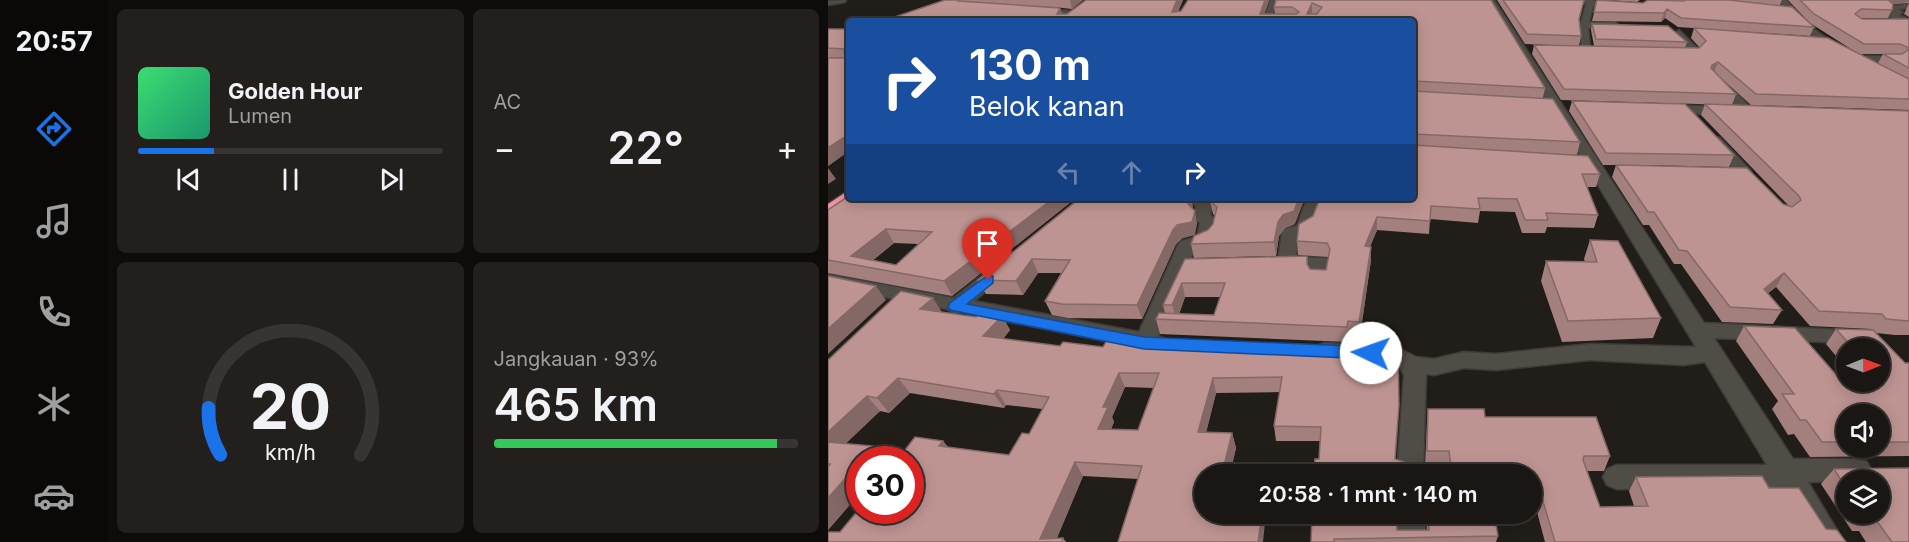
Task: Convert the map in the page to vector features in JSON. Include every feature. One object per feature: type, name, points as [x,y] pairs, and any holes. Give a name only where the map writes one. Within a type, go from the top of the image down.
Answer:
[{"type":"highway","points":[[1069,18],[1083,6]]},
{"type":"highway","points":[[828,212],[846,197]]},
{"type":"street","points":[[828,3],[842,0]]},
{"type":"street","points":[[1268,18],[1274,0]]},
{"type":"street","points":[[1490,0],[1527,49],[1563,106],[1697,330],[1830,542]]},
{"type":"street","points":[[1570,0],[1631,6]]},
{"type":"street","points":[[1894,0],[1909,6]]},
{"type":"street","points":[[1577,51],[1593,52],[1584,24],[1590,3]]},
{"type":"street","points":[[1909,6],[1886,7],[1899,12],[1892,15],[1909,23]]},
{"type":"street","points":[[1786,7],[1806,27],[1826,42],[1868,68]]},
{"type":"street","points":[[1032,11],[1075,13]]},
{"type":"street","points":[[1888,24],[1909,23]]},
{"type":"street","points":[[1584,24],[1620,26]]},
{"type":"street","points":[[1668,27],[1672,32],[1691,33]]},
{"type":"street","points":[[1666,54],[1695,51],[1679,33]]},
{"type":"street","points":[[1804,41],[1826,42]]},
{"type":"street","points":[[1853,59],[1895,59]]},
{"type":"street","points":[[1650,108],[1753,111],[1714,77]]},
{"type":"street","points":[[1535,104],[1563,106]]},
{"type":"street","points":[[1685,109],[1750,178],[1716,174]]},
{"type":"street","points":[[1569,161],[1600,168]]},
{"type":"street","points":[[1144,343],[1180,266],[1187,245],[1205,240],[1209,220],[1201,218],[1205,202],[1197,201]]},
{"type":"street","points":[[1286,263],[1290,233],[1304,229],[1314,201]]},
{"type":"street","points":[[955,307],[1017,256]]},
{"type":"street","points":[[1265,263],[1320,262],[1319,278]]},
{"type":"street","points":[[1180,266],[1222,264]]},
{"type":"street","points":[[828,280],[1144,343],[1180,345]]},
{"type":"street","points":[[888,313],[904,296]]},
{"type":"street","points":[[1697,330],[1864,336]]},
{"type":"street","points":[[1299,350],[1394,354],[1409,364],[1434,367],[1464,360],[1496,362],[1590,352],[1684,357],[1712,353]]},
{"type":"street","points":[[1409,364],[1415,375],[1411,464]]},
{"type":"street","points":[[1616,477],[1789,474],[1887,469]]},
{"type":"street","points":[[1411,524],[1412,542]]},
{"type":"building","points":[[945,0],[1060,8],[1057,14],[1067,14],[1086,0],[1177,0],[1172,12],[1181,11],[1188,0],[1265,0],[1260,14],[1296,14],[1299,12],[1292,7],[1274,7],[1276,0],[1491,0],[1545,88],[1416,81],[1416,18],[892,18]],"holes":[[[1312,3],[1322,7],[1317,14],[1307,14]]]},
{"type":"building","points":[[1503,0],[1584,0],[1579,19],[1581,36],[1527,34]]},
{"type":"building","points":[[1597,0],[1643,3],[1648,0],[1729,0],[1792,7],[1814,27],[1681,18],[1667,9],[1664,13],[1594,12]]},
{"type":"building","points":[[1800,0],[1888,0],[1893,4],[1892,10],[1861,9],[1855,14],[1862,19],[1909,19],[1909,68],[1883,54],[1902,54],[1908,50],[1907,47],[1900,44],[1864,44],[1814,14]]},
{"type":"building","points":[[1592,24],[1668,26],[1687,42],[1596,39]]},
{"type":"building","points":[[1694,28],[1828,38],[1909,79],[1909,99],[1756,94],[1718,62],[1711,68],[1736,94],[1564,89],[1534,45],[1699,48],[1706,41]]},
{"type":"building","points":[[828,29],[846,29],[846,136],[828,148],[828,58],[845,58],[844,49],[828,48]]},
{"type":"building","points":[[1416,91],[1553,99],[1580,142],[1416,134]]},
{"type":"building","points":[[1572,101],[1685,104],[1734,155],[1606,153]]},
{"type":"building","points":[[1705,104],[1909,111],[1909,321],[1886,319],[1882,314],[1819,311],[1784,273],[1764,289],[1782,310],[1730,307],[1687,251],[1679,250],[1654,212],[1648,212],[1616,165],[1747,168],[1783,204],[1792,207],[1801,200]]},
{"type":"building","points":[[1416,145],[1588,156],[1600,174],[1582,174],[1598,215],[1546,213],[1548,220],[1525,220],[1517,199],[1478,198],[1480,209],[1431,206],[1430,221],[1377,217],[1365,246],[1371,247],[1359,322],[1348,321],[1347,327],[1156,319],[1159,313],[1214,315],[1225,283],[1182,283],[1172,305],[1163,305],[1185,259],[1307,256],[1310,269],[1326,270],[1330,249],[1327,243],[1297,241],[1299,224],[1313,216],[1319,201],[1416,201]]},
{"type":"building","points":[[846,198],[846,201],[1050,201],[944,281],[828,260],[828,210]],"holes":[[[886,229],[932,232],[896,265],[851,256]]]},
{"type":"building","points":[[1076,201],[1188,201],[1188,204],[1195,211],[1192,222],[1177,225],[1173,230],[1137,305],[1062,304],[1045,301],[1070,260],[1032,259],[1016,281],[978,280]]},
{"type":"building","points":[[1210,201],[1298,201],[1294,211],[1283,215],[1278,222],[1274,242],[1191,244],[1194,236],[1208,230],[1213,224],[1217,207]]},
{"type":"building","points":[[1590,240],[1618,241],[1661,318],[1568,321],[1546,261],[1597,262]]},
{"type":"building","points":[[828,276],[876,286],[828,329]]},
{"type":"building","points":[[901,291],[933,298],[920,309],[976,317],[980,313],[1002,316],[983,336],[1060,346],[1063,342],[1103,347],[1107,340],[1135,341],[1136,338],[1347,348],[1346,353],[1398,354],[1399,405],[1395,459],[1405,464],[1315,464],[1315,459],[1319,459],[1321,427],[1274,426],[1282,377],[1213,378],[1198,432],[1232,433],[1224,464],[1194,464],[1194,524],[1260,524],[1258,542],[1118,542],[1142,466],[1075,462],[1040,539],[1063,538],[1062,542],[828,542],[828,532],[840,532],[847,524],[924,524],[924,446],[908,446],[915,437],[943,441],[939,446],[1009,455],[1022,433],[1029,434],[1049,397],[997,390],[994,394],[898,378],[877,398],[867,396],[828,432],[828,360]],"holes":[[[1119,373],[1159,373],[1138,430],[1098,429],[1108,407],[1103,407]]]},
{"type":"building","points":[[1744,326],[1795,328],[1836,375],[1836,392],[1890,392],[1890,348],[1905,363],[1909,363],[1909,442],[1890,442],[1890,404],[1836,404],[1836,442],[1822,442],[1806,420],[1800,420],[1782,394],[1794,394]]},
{"type":"building","points":[[1836,329],[1873,330],[1881,338],[1844,338]]},
{"type":"building","points":[[1428,409],[1484,409],[1485,417],[1596,417],[1610,456],[1584,456],[1583,460],[1600,507],[1648,506],[1636,477],[1762,476],[1769,488],[1799,488],[1826,529],[1837,530],[1846,542],[1555,542],[1542,498],[1542,464],[1451,464],[1449,451],[1427,451]]},
{"type":"building","points":[[828,442],[873,446],[846,446],[846,478],[828,498],[828,467],[830,464],[828,464]]},
{"type":"building","points":[[1909,468],[1909,542],[1892,542],[1879,524],[1890,524],[1890,470],[1836,470],[1836,472],[1834,469]]},
{"type":"building","points":[[1312,524],[1397,524],[1397,530],[1429,530],[1429,524],[1496,524],[1498,536],[1334,539],[1334,542],[1311,542]]},
{"type":"route","points":[[988,280],[955,307],[1144,343],[1371,353]]}]
